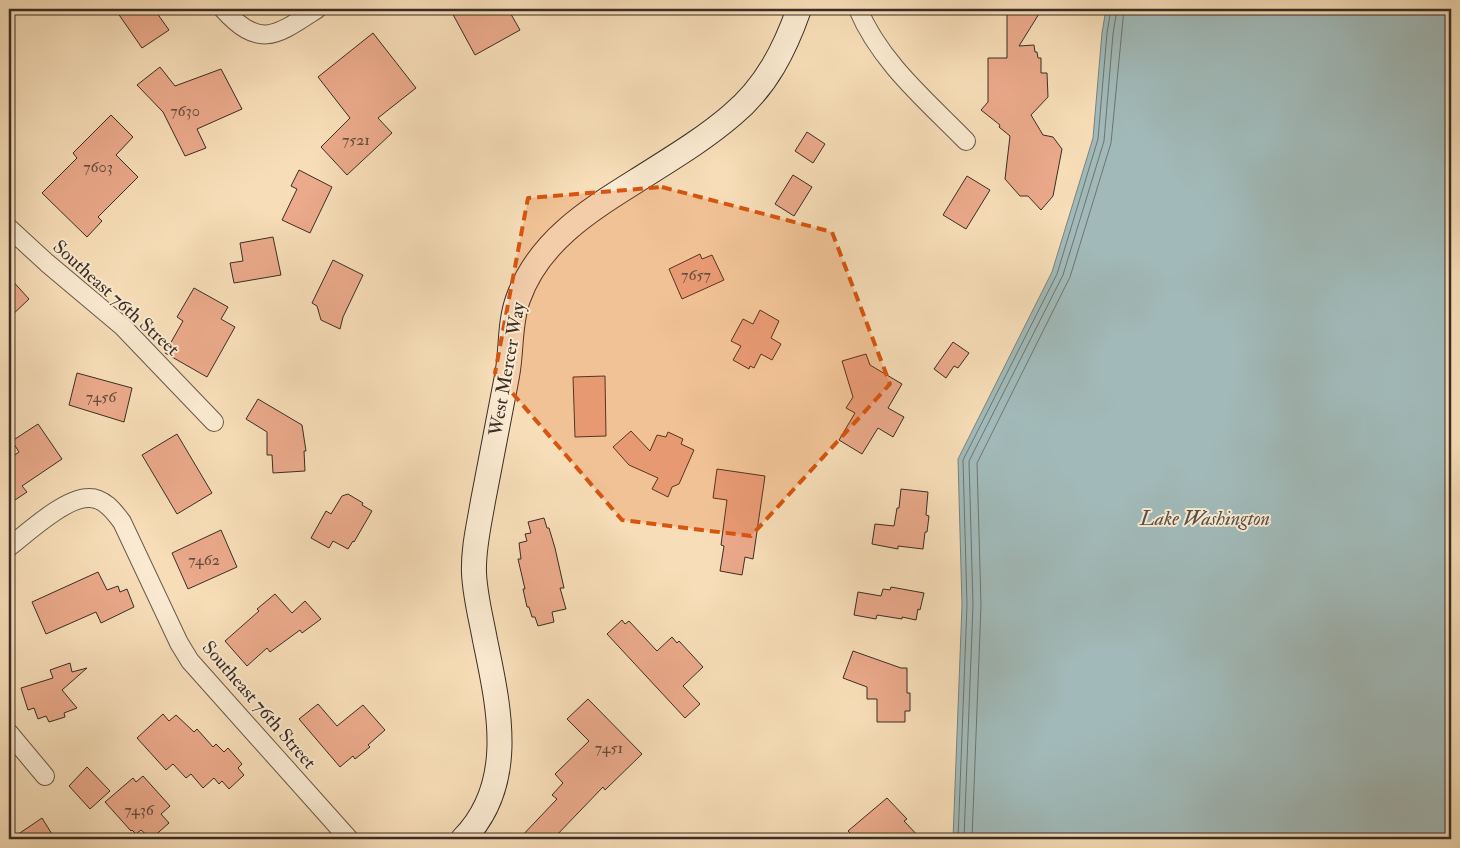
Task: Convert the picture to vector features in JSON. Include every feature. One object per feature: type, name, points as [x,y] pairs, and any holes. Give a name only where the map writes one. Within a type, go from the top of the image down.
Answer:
[{"type":"street","points":[[223,9],[234,21],[248,31],[259,35],[273,34],[287,29],[317,9]]},
{"type":"street","name":"West Mercer Way","points":[[463,839],[483,814],[491,796],[500,746],[499,718],[478,608],[474,573],[475,546],[499,411],[508,373],[510,333],[518,300],[531,270],[547,248],[568,228],[602,203],[698,140],[739,109],[765,80],[777,61],[790,35],[799,9]]},
{"type":"street","points":[[858,9],[883,53],[966,141]]},
{"type":"street","name":"Southeast 76th Street","points":[[9,228],[47,264],[122,326],[214,422]]},
{"type":"street","name":"Southeast 76th Street","points":[[9,547],[54,512],[73,502],[89,497],[104,502],[114,510],[122,522],[179,643],[190,661],[348,839]]},
{"type":"street","points":[[9,733],[45,776]]},
{"type":"highlighted area","points":[[662,187],[832,232],[890,384],[751,536],[622,520],[495,373],[528,198]]},
{"type":"water","name":"Lake Washington","points":[[1106,9],[1451,9],[1451,839],[953,839],[962,605],[958,459],[1052,272],[1093,138],[1102,33]]},
{"type":"building","points":[[115,9],[154,9],[169,30],[142,48]]},
{"type":"building","points":[[450,9],[508,9],[520,30],[475,55]]},
{"type":"building","points":[[1007,9],[1042,9],[1019,46],[1034,45],[1038,58],[1041,58],[1041,73],[1047,73],[1048,97],[1031,115],[1043,135],[1053,137],[1062,149],[1053,196],[1041,210],[1028,196],[1020,196],[1005,179],[1010,136],[999,127],[1000,125],[981,110],[988,102],[988,58],[1007,58]]},
{"type":"building","points":[[373,33],[416,88],[378,118],[392,133],[347,175],[321,147],[350,118],[318,77]]},
{"type":"building","points":[[160,67],[175,86],[221,69],[242,109],[197,129],[206,148],[185,156],[163,112],[137,85]]},
{"type":"building","points":[[111,115],[133,137],[116,155],[138,177],[98,217],[102,221],[87,237],[42,193],[77,158],[73,153]]},
{"type":"building","points":[[807,132],[825,144],[813,163],[795,151]]},
{"type":"building","points":[[299,170],[332,187],[310,233],[282,220],[297,189],[291,186]]},
{"type":"building","points":[[793,175],[812,187],[794,216],[775,204]]},
{"type":"building","points":[[967,176],[990,190],[966,229],[943,215]]},
{"type":"building","points":[[273,237],[281,275],[234,283],[230,263],[243,261],[240,243]]},
{"type":"building","points":[[700,254],[702,259],[712,255],[724,280],[682,299],[669,269]]},
{"type":"building","points":[[333,260],[363,275],[343,317],[340,329],[321,320],[317,306],[312,303]]},
{"type":"building","points":[[9,277],[29,299],[9,318]]},
{"type":"building","points":[[194,288],[228,307],[221,319],[235,327],[207,377],[165,353],[183,321],[177,317]]},
{"type":"building","points":[[760,310],[779,321],[771,338],[781,344],[772,360],[761,354],[754,368],[750,366],[749,369],[733,360],[741,346],[731,341],[743,319],[753,324]]},
{"type":"building","points":[[953,342],[969,353],[958,368],[954,366],[946,378],[934,369]]},
{"type":"building","points":[[866,354],[870,365],[902,384],[888,408],[904,417],[893,437],[878,428],[862,454],[839,440],[855,413],[846,408],[853,397],[842,361]]},
{"type":"building","points":[[77,373],[132,388],[124,422],[69,405]]},
{"type":"building","points":[[605,376],[606,436],[575,437],[573,377]]},
{"type":"building","points":[[258,399],[302,425],[306,451],[304,451],[305,471],[273,473],[272,455],[267,455],[267,432],[246,419]]},
{"type":"building","points":[[38,424],[62,459],[22,486],[27,492],[9,504],[9,459],[19,452],[12,441]]},
{"type":"building","points":[[631,431],[650,451],[657,435],[666,437],[668,432],[683,439],[681,444],[694,450],[679,484],[672,487],[668,497],[652,489],[658,478],[629,465],[613,447]]},
{"type":"building","points":[[177,434],[212,493],[177,514],[142,455]]},
{"type":"building","points":[[717,469],[765,476],[753,559],[745,557],[742,575],[720,571],[724,546],[721,545],[727,500],[713,498]]},
{"type":"building","points":[[901,489],[928,492],[926,515],[929,516],[923,549],[898,546],[898,549],[872,544],[875,524],[894,526],[897,508],[899,508]]},
{"type":"building","points":[[348,494],[372,511],[354,542],[348,549],[333,541],[329,548],[311,538],[326,511],[331,514],[342,496]]},
{"type":"building","points":[[544,518],[555,548],[564,588],[560,588],[566,609],[552,612],[554,622],[538,626],[535,617],[532,617],[529,607],[527,607],[518,559],[521,559],[519,543],[527,541],[525,534],[531,533],[528,522]]},
{"type":"building","points":[[221,530],[237,567],[188,589],[172,553]]},
{"type":"building","points":[[98,572],[107,590],[118,586],[120,592],[127,589],[134,607],[101,623],[96,612],[46,634],[32,602]]},
{"type":"building","points":[[891,587],[924,593],[916,620],[877,615],[876,619],[854,615],[858,592],[881,596],[883,589],[890,590]]},
{"type":"building","points":[[275,594],[292,613],[305,601],[321,619],[302,633],[300,630],[270,652],[267,648],[247,666],[225,641]]},
{"type":"building","points":[[622,620],[625,624],[629,621],[657,651],[672,637],[677,643],[679,641],[703,667],[683,686],[700,704],[685,718],[607,634]]},
{"type":"building","points":[[853,651],[901,668],[907,668],[907,693],[910,693],[910,711],[905,711],[905,722],[877,722],[877,699],[867,699],[867,687],[843,678]]},
{"type":"building","points":[[70,663],[72,672],[87,668],[62,690],[77,708],[64,713],[65,717],[49,722],[46,716],[38,719],[34,708],[28,710],[21,688],[53,678],[50,670]]},
{"type":"building","points":[[588,699],[642,754],[605,790],[603,787],[553,839],[519,839],[557,799],[552,795],[563,783],[555,774],[589,741],[567,719]]},
{"type":"building","points":[[318,704],[337,726],[363,705],[385,730],[368,745],[370,747],[355,759],[353,756],[340,767],[299,719]]},
{"type":"building","points":[[163,714],[169,721],[176,715],[194,732],[197,729],[213,747],[216,744],[224,752],[228,748],[242,764],[238,768],[244,775],[229,789],[222,781],[219,784],[214,778],[203,788],[191,774],[186,778],[173,764],[166,770],[137,738]]},
{"type":"building","points":[[87,767],[110,791],[90,809],[69,786]]},
{"type":"building","points":[[143,776],[170,806],[161,814],[169,823],[151,839],[141,830],[136,834],[131,831],[105,802],[133,778],[136,782]]},
{"type":"building","points":[[887,798],[907,819],[904,821],[921,839],[856,839],[848,831]]},
{"type":"building","points":[[42,818],[55,839],[11,839]]}]
